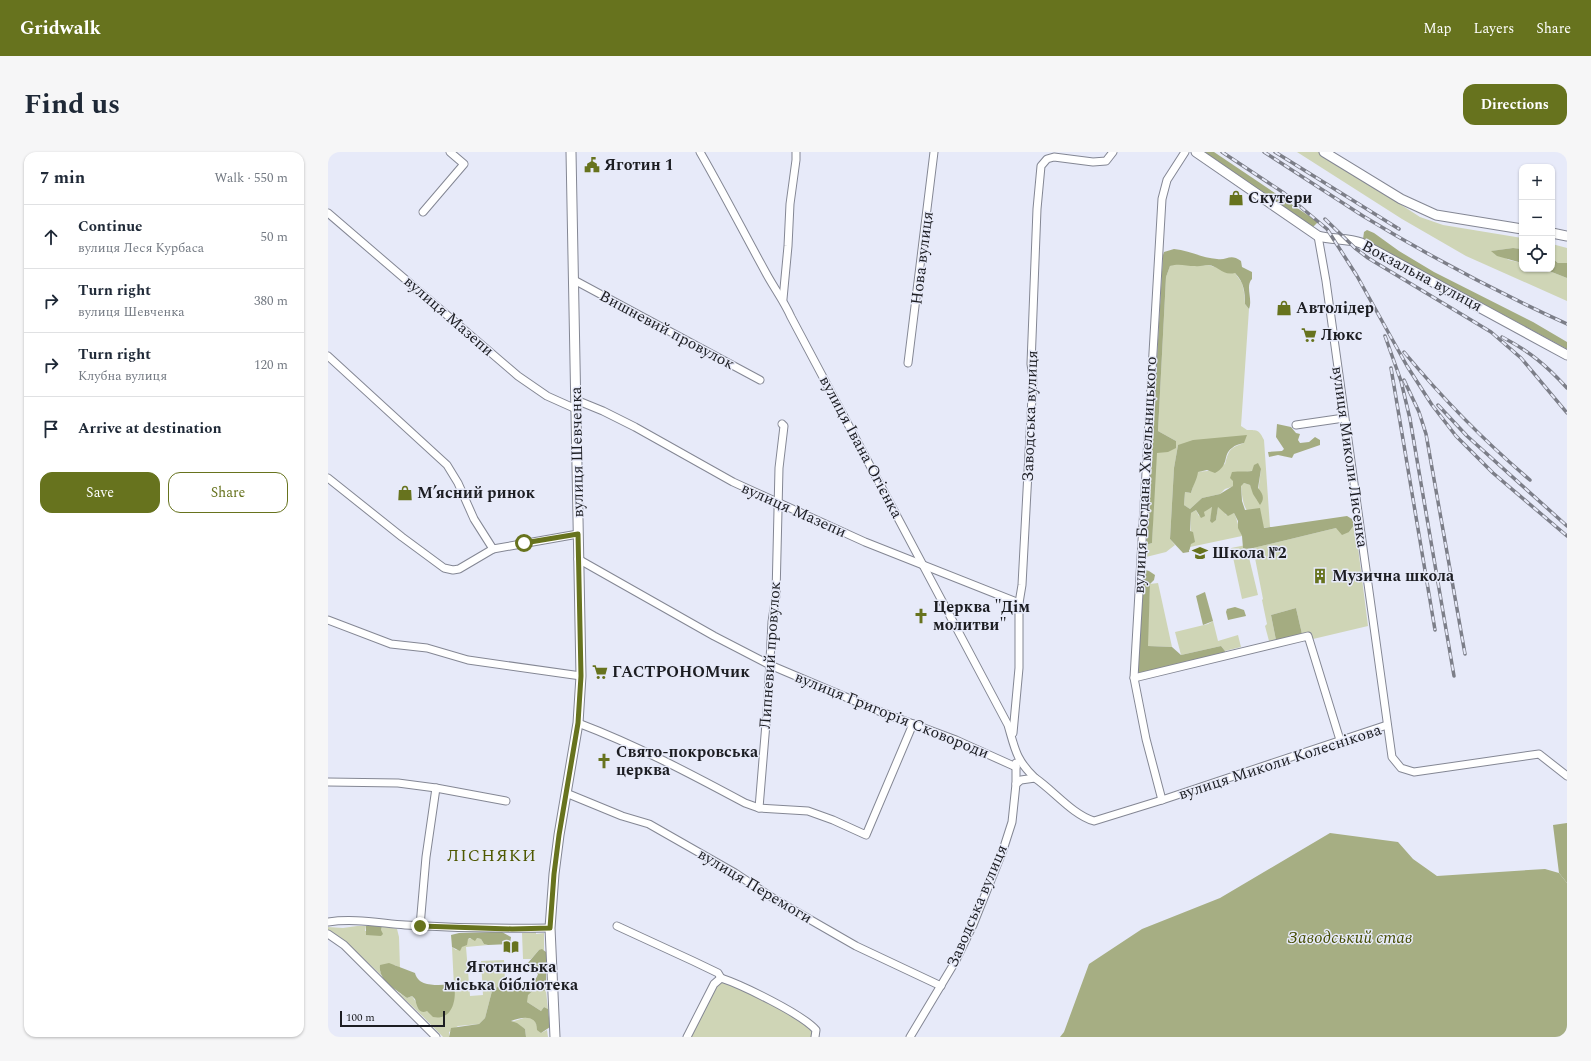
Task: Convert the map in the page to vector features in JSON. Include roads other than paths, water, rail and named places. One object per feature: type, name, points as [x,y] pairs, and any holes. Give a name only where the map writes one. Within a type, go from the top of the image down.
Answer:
[{"type":"street","points":[[423,212],[464,164],[450,152]]},
{"type":"street","name":"вулиця Шевченка","points":[[555,1037],[550,928],[554,874],[578,723],[581,676],[571,152]]},
{"type":"street","name":"вулиця Івана Огієнка","points":[[700,152],[728,199],[766,274],[783,299],[1008,725],[1014,746]]},
{"type":"street","points":[[783,299],[790,204],[796,152]]},
{"type":"street","name":"Нова вулиця","points":[[908,363],[934,152]]},
{"type":"street","name":"Заводська вулиця","points":[[1014,746],[1013,732],[1019,668],[1019,603],[1022,585],[1033,378],[1032,364],[1037,209],[1041,166],[1047,159],[1054,157],[1093,162],[1106,161],[1113,152]]},
{"type":"street","name":"вулиця Богдана Хмельницького","points":[[1162,800],[1146,739],[1134,678],[1162,199],[1167,180],[1185,152]]},
{"type":"street","name":"Вокзальна вулиця","points":[[1196,152],[1318,236],[1328,239],[1353,240],[1361,243],[1567,355]]},
{"type":"street","points":[[1324,152],[1401,199],[1436,214],[1519,228]]},
{"type":"street","name":"вулиця Мазепи","points":[[328,213],[518,376],[547,396],[603,411],[635,427],[733,482],[924,566],[1019,603]]},
{"type":"street","points":[[1555,234],[1567,236]]},
{"type":"street","name":"вулиця Миколи Лисенка","points":[[1318,236],[1326,281],[1387,725]]},
{"type":"street","name":"Вишневий провулок","points":[[574,280],[760,380]]},
{"type":"street","points":[[328,356],[448,465],[458,483],[474,519],[493,549]]},
{"type":"street","points":[[1296,425],[1344,418]]},
{"type":"street","name":"Липневий провулок","points":[[759,808],[772,622],[776,595],[779,468],[784,426],[782,424]]},
{"type":"street","points":[[328,478],[402,537],[444,568],[453,570],[459,569],[493,549],[578,534]]},
{"type":"street","name":"вулиця Григорія Сковороди","points":[[578,559],[714,636],[770,665],[874,709],[956,740],[1016,766]]},
{"type":"street","points":[[328,620],[391,644],[427,648],[468,660],[581,676]]},
{"type":"street","points":[[1134,678],[1308,636],[1340,740]]},
{"type":"street","points":[[578,723],[649,754],[745,803],[759,808],[808,811],[833,820],[866,835],[913,724]]},
{"type":"street","name":"вулиця Миколи Колеснікова","points":[[1017,756],[1032,778],[1055,793],[1084,818],[1094,821],[1162,800],[1387,725],[1392,756],[1401,768],[1414,772],[1538,754],[1567,776]]},
{"type":"street","points":[[1014,746],[1017,756]]},
{"type":"street","name":"Заводська вулиця","points":[[910,1037],[955,962],[1003,850],[1012,822],[1017,756]]},
{"type":"street","points":[[1016,784],[1021,780],[1032,778]]},
{"type":"street","points":[[328,782],[398,783],[436,788],[506,801]]},
{"type":"street","points":[[420,926],[426,857],[436,788]]},
{"type":"street","name":"вулиця Перемоги","points":[[566,793],[622,816],[649,824],[728,869],[776,900],[856,946],[941,986]]},
{"type":"street","points":[[328,922],[358,921],[420,926],[512,929],[550,928]]},
{"type":"street","points":[[617,926],[693,960],[718,973],[721,978],[773,1002],[811,1024],[816,1030],[815,1037]]},
{"type":"street","points":[[328,934],[344,945],[436,1037]]},
{"type":"street","points":[[687,1037],[714,984],[721,978]]},
{"type":"water","name":"Заводський став","points":[[1330,833],[1398,842],[1413,859],[1437,876],[1545,869],[1559,873],[1567,883],[1567,1037],[1060,1037],[1064,1032],[1089,964],[1142,929],[1220,898]]},
{"type":"railway","points":[[1222,152],[1284,193],[1327,229],[1357,276],[1407,366],[1432,405],[1456,436],[1493,473],[1567,536]]},
{"type":"railway","points":[[1264,152],[1363,216],[1413,245],[1489,286],[1567,324]]},
{"type":"railway","points":[[1275,152],[1399,229]]},
{"type":"railway","points":[[1325,219],[1355,248],[1368,258],[1491,332],[1521,358],[1567,413]]},
{"type":"railway","points":[[1385,336],[1401,381],[1410,419],[1454,676]]},
{"type":"railway","points":[[1502,337],[1537,359],[1567,388]]},
{"type":"railway","points":[[1404,352],[1464,419],[1530,480]]},
{"type":"railway","points":[[1391,368],[1435,630]]},
{"type":"railway","points":[[1404,380],[1419,412],[1426,434],[1465,654]]},
{"type":"railway","points":[[1438,405],[1467,436],[1567,526]]},
{"type":"place","name":"Яготин 1","points":[[592,165]]},
{"type":"place","name":"Скутери","points":[[1236,198]]},
{"type":"place","name":"Автолідер","points":[[1284,308]]},
{"type":"place","name":"Люкс","points":[[1309,335]]},
{"type":"place","name":"М’ясний ринок","points":[[405,493]]},
{"type":"place","name":"Школа №2","points":[[1200,553]]},
{"type":"place","name":"Музична школа","points":[[1320,576]]},
{"type":"place","name":"Церква \"Дім молитви\"","points":[[921,616]]},
{"type":"place","name":"ГАСТРОНОМчик","points":[[600,672]]},
{"type":"place","name":"Свято-покровська церква","points":[[604,761]]},
{"type":"place","name":"Яготинська міська бібліотека","points":[[511,947]]},
{"type":"district","name":"ЛІСНЯКИ","points":[[492,856]]}]
